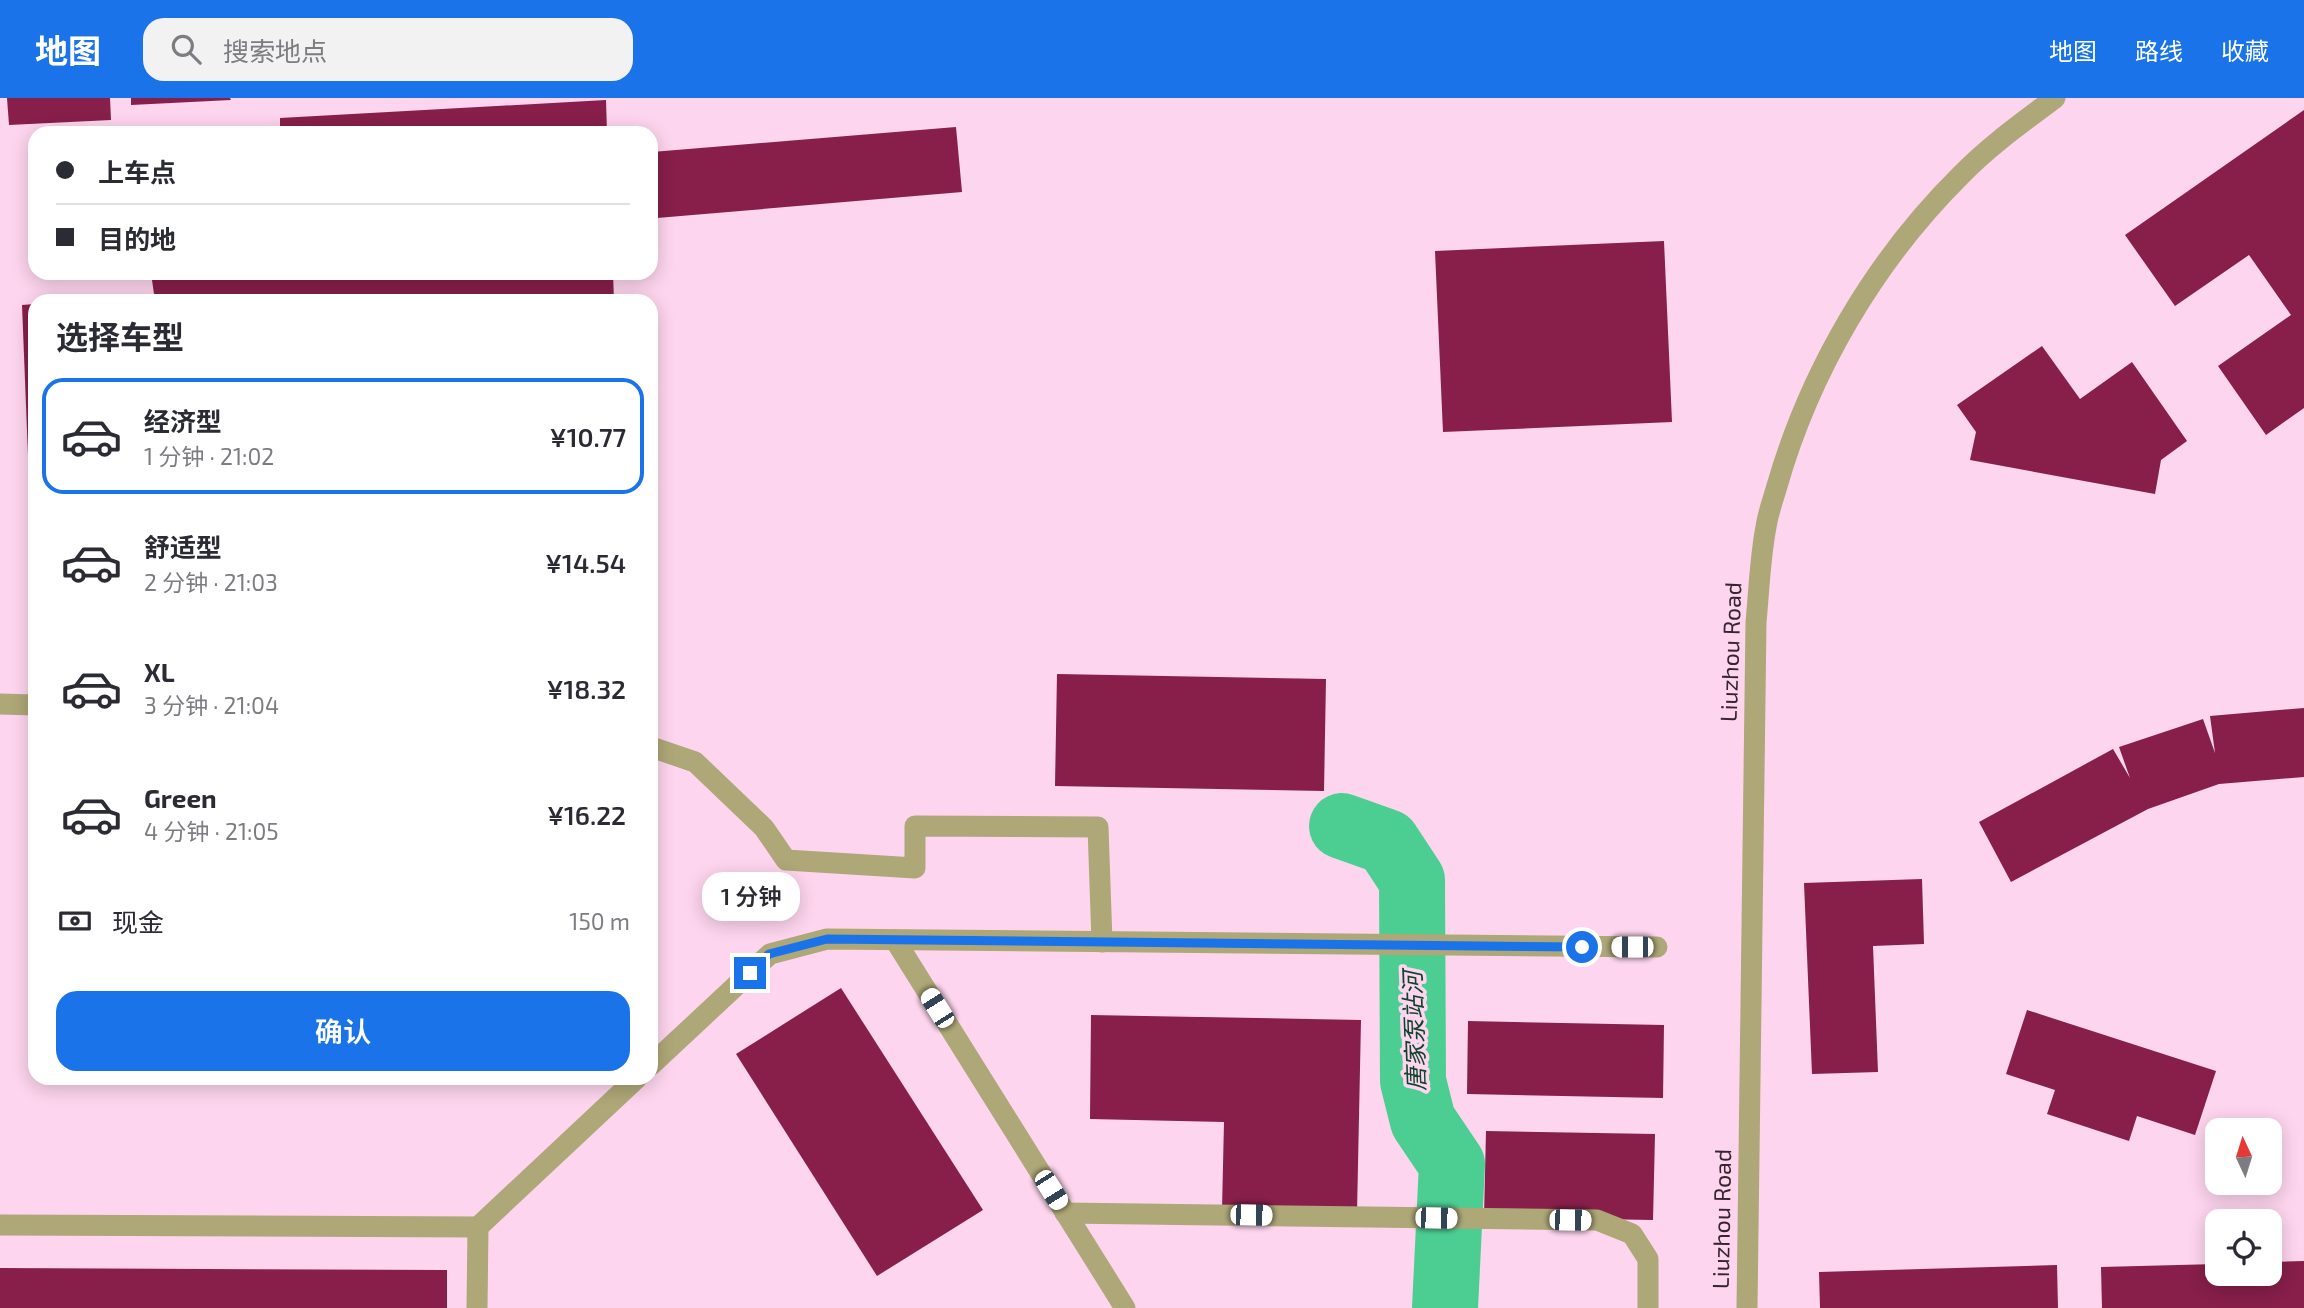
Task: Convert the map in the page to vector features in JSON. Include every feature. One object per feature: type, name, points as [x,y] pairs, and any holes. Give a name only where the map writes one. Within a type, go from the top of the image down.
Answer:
[{"type":"street","name":"Liuzhou Road","points":[[1748,1308],[1756,622],[1766,526],[1788,449],[1817,381],[1861,299],[1916,223],[1962,173],[2055,98]]},
{"type":"street","points":[[0,705],[28,705]]},
{"type":"street","points":[[658,749],[695,762],[764,828],[786,860],[915,868],[915,825],[1098,827],[1102,942]]},
{"type":"street","points":[[658,1058],[769,954],[827,939],[1657,947]]},
{"type":"street","points":[[895,940],[1125,1308]]},
{"type":"street","points":[[0,1225],[478,1227],[630,1085]]},
{"type":"street","points":[[1065,1213],[1597,1220],[1632,1234],[1648,1259],[1648,1308]]},
{"type":"street","points":[[477,1308],[478,1227]]},
{"type":"building","points":[[7,98],[110,98],[111,120],[9,125]]},
{"type":"building","points":[[131,98],[230,98],[231,100],[131,105]]},
{"type":"building","points":[[606,100],[607,126],[280,126],[280,118]]},
{"type":"building","points":[[2304,110],[2304,408],[2266,435],[2218,366],[2291,315],[2249,255],[2175,306],[2125,235]]},
{"type":"building","points":[[956,127],[962,192],[658,218],[658,152]]},
{"type":"building","points":[[1664,241],[1672,422],[1443,432],[1435,251]]},
{"type":"building","points":[[152,280],[613,280],[614,294],[154,294]]},
{"type":"building","points":[[22,305],[28,305],[28,455]]},
{"type":"building","points":[[2042,346],[2080,399],[2132,362],[2187,441],[2161,460],[2155,494],[1970,460],[1976,432],[1957,405]]},
{"type":"building","points":[[1057,674],[1326,679],[1324,791],[1055,786]]},
{"type":"building","points":[[2304,708],[2304,777],[2219,784],[2148,809],[2011,882],[1979,822],[2113,749],[2130,778],[2119,747],[2203,719],[2215,753],[2210,716]]},
{"type":"building","points":[[1922,879],[1924,944],[1873,946],[1878,1072],[1812,1074],[1804,883]]},
{"type":"building","points":[[841,988],[983,1210],[877,1276],[736,1054]]},
{"type":"building","points":[[2027,1010],[2216,1071],[2195,1135],[2137,1116],[2129,1141],[2047,1114],[2055,1090],[2006,1074]]},
{"type":"building","points":[[1091,1015],[1361,1020],[1357,1213],[1222,1210],[1224,1122],[1090,1119]]},
{"type":"building","points":[[1468,1021],[1664,1025],[1663,1098],[1467,1094]]},
{"type":"building","points":[[1486,1131],[1655,1134],[1653,1220],[1484,1217]]},
{"type":"building","points":[[2304,1261],[2304,1308],[2102,1308],[2101,1267],[2205,1264],[2205,1286],[2282,1286],[2282,1262]]},
{"type":"building","points":[[2057,1265],[2058,1308],[1820,1308],[1819,1272]]},
{"type":"building","points":[[0,1268],[447,1270],[447,1308],[0,1308]]},
{"type":"waterway","name":"唐家泵站河","points":[[1342,826],[1387,842],[1412,880],[1413,1081],[1423,1121],[1452,1164],[1445,1308]]},
{"type":"route","points":[[750,973],[769,954],[827,939],[1582,947]]}]
